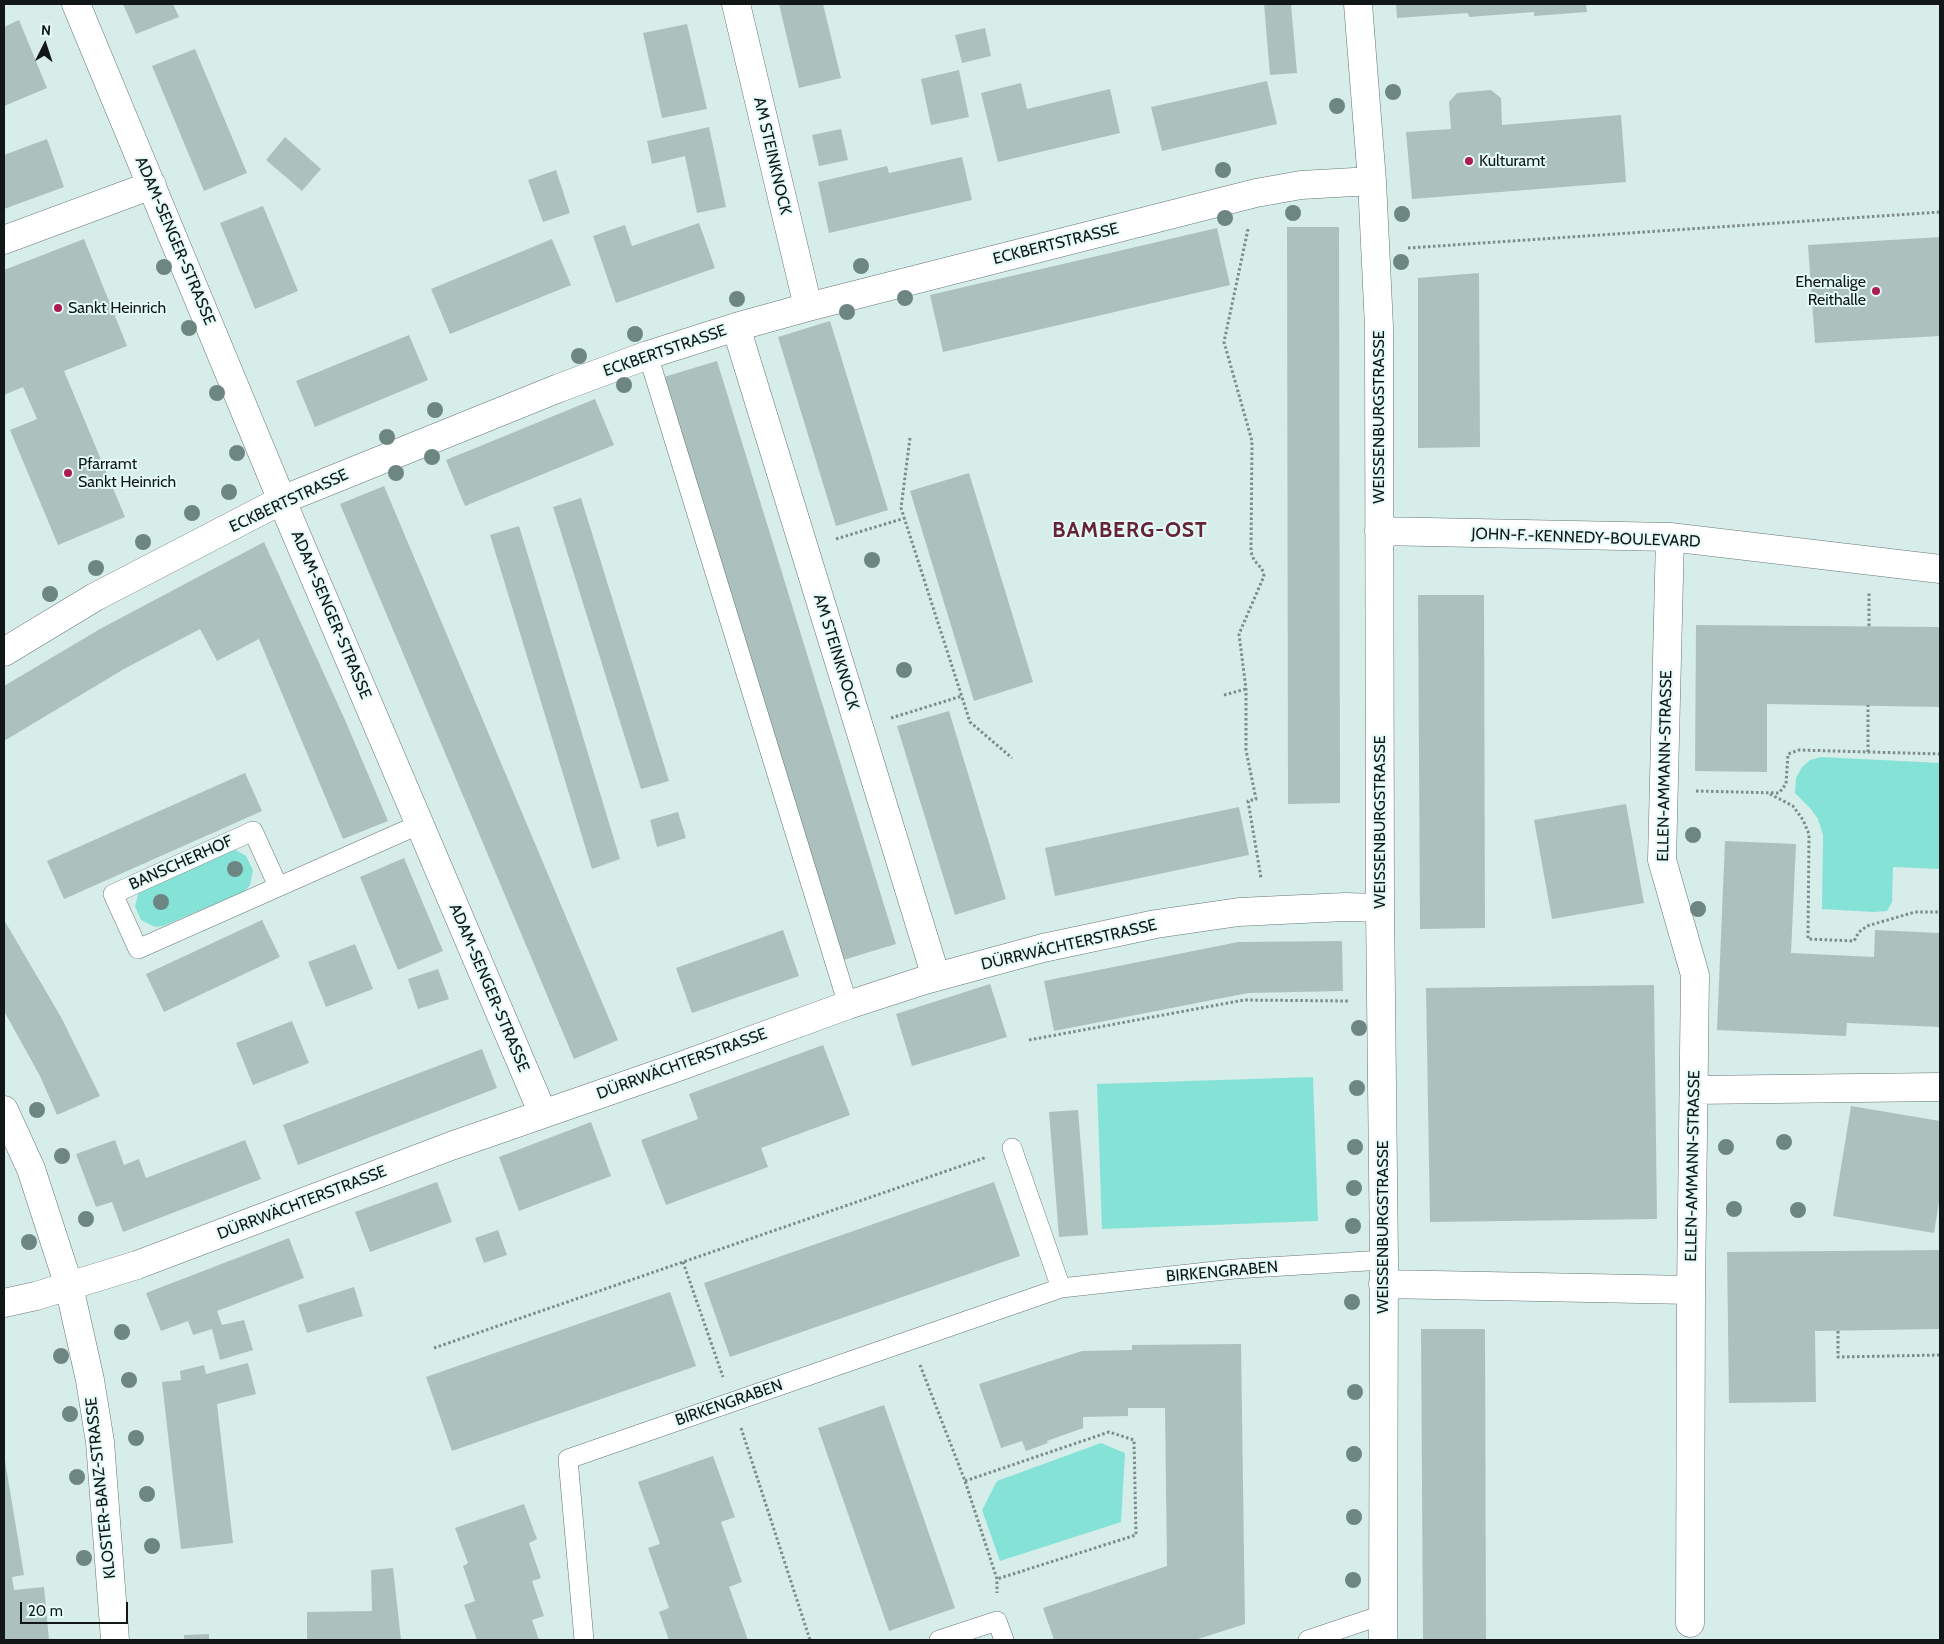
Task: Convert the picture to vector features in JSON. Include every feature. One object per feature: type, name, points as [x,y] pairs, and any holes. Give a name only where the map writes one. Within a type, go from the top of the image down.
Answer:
[{"type":"street","name":"ADAM-SENGER-STRASSE","points":[[76,4],[282,500],[543,1114]]},
{"type":"street","name":"AM STEINKNOCK","points":[[736,4],[808,307]]},
{"type":"street","name":"WEISSENBURGSTRASSE","points":[[1358,4],[1372,181],[1379,327],[1383,1272],[1382,1628]]},
{"type":"street","name":"ECKBERTSTRASSE","points":[[4,652],[95,597],[282,500],[470,423],[648,356],[736,327],[808,307],[1256,193],[1301,185],[1372,181]]},
{"type":"street","points":[[4,240],[152,185]]},
{"type":"street","name":"AM STEINKNOCK","points":[[736,327],[936,977]]},
{"type":"street","name":"JOHN-F.-KENNEDY-BOULEVARD","points":[[1380,532],[1670,537],[1940,569]]},
{"type":"street","name":"ELLEN-AMMANN-STRASSE","points":[[1670,537],[1662,860],[1695,975],[1691,1290],[1690,1623]]},
{"type":"street","name":"DÜRRWÄCHTERSTRASSE","points":[[4,1303],[69,1286],[137,1265],[451,1146],[848,1005],[936,977],[1043,948],[1156,924],[1238,912],[1345,907],[1380,908]]},
{"type":"street","points":[[1694,1090],[1940,1087]]},
{"type":"street","name":"KLOSTER-BANZ-STRASSE","points":[[4,1110],[31,1169],[69,1286],[90,1380],[100,1442],[115,1640]]},
{"type":"street","points":[[1383,1272],[1691,1290]]},
{"type":"lane","points":[[648,356],[848,1005]]},
{"type":"lane","name":"BANSCHERHOF","points":[[278,886],[253,831],[113,894],[138,949],[420,824]]},
{"type":"lane","points":[[1012,1148],[1061,1288]]},
{"type":"lane","name":"BIRKENGRABEN","points":[[584,1640],[568,1459],[1061,1288],[1226,1270],[1383,1272]]},
{"type":"lane","points":[[939,1640],[998,1621],[1004,1640]]},
{"type":"lane","points":[[1308,1640],[1382,1628]]},
{"type":"path","points":[[1256,193],[1224,342],[1252,441],[1250,552],[1262,569],[1264,576],[1238,634],[1246,689],[1246,750],[1256,799],[1248,801],[1267,911]]},
{"type":"path","points":[[1375,250],[1940,212]]},
{"type":"path","points":[[910,438],[901,508],[970,722],[1012,758]]},
{"type":"path","points":[[805,549],[905,518]]},
{"type":"path","points":[[1224,695],[1246,689]]},
{"type":"path","points":[[859,727],[962,696]]},
{"type":"path","points":[[1868,706],[1868,752]]},
{"type":"path","points":[[1663,790],[1779,793],[1786,784],[1788,754],[1799,750],[1940,754]]},
{"type":"path","points":[[1769,794],[1793,806],[1804,820],[1810,834],[1808,939],[1854,941],[1859,932],[1867,926],[1915,912],[1940,912]]},
{"type":"path","points":[[1029,1040],[1244,1000],[1381,1002]]},
{"type":"path","points":[[434,1348],[1012,1148]]},
{"type":"path","points":[[684,1262],[810,1640]]},
{"type":"path","points":[[1838,1331],[1838,1357],[1940,1356]]},
{"type":"path","points":[[910,1340],[965,1481],[997,1579],[998,1621]]},
{"type":"path","points":[[965,1481],[1109,1432],[1134,1440],[1136,1535],[997,1579]]},
{"type":"shaded area","points":[[1821,757],[1940,763],[1940,869],[1893,867],[1892,902],[1887,911],[1822,909],[1823,835],[1818,819],[1795,793],[1796,778],[1802,767],[1810,760]]},
{"type":"shaded area","points":[[234,849],[246,856],[253,870],[250,885],[245,891],[163,926],[155,927],[141,920],[135,906],[139,891]]},
{"type":"shaded area","points":[[1313,1077],[1318,1221],[1102,1229],[1097,1084]]},
{"type":"shaded area","points":[[1101,1443],[1125,1453],[1121,1522],[1000,1561],[982,1510],[997,1481]]},
{"type":"building","points":[[123,4],[173,4],[179,17],[136,34]]},
{"type":"building","points":[[779,4],[823,4],[841,78],[799,88]]},
{"type":"building","points":[[1264,4],[1291,4],[1297,73],[1270,75]]},
{"type":"building","points":[[1396,4],[1586,4],[1587,12],[1534,16],[1534,12],[1469,17],[1468,13],[1397,18]]},
{"type":"building","points":[[19,20],[47,88],[4,106],[4,27]]},
{"type":"building","points":[[687,24],[707,109],[662,118],[643,33]]},
{"type":"building","points":[[985,28],[991,56],[962,63],[955,35]]},
{"type":"building","points":[[195,49],[247,173],[204,191],[152,66]]},
{"type":"building","points":[[959,70],[969,117],[931,125],[921,79]]},
{"type":"building","points":[[1267,81],[1277,124],[1162,151],[1151,107]]},
{"type":"building","points":[[1021,83],[1027,109],[1110,89],[1120,133],[998,162],[981,93]]},
{"type":"building","points":[[1491,90],[1501,98],[1502,125],[1621,115],[1626,182],[1412,199],[1406,132],[1451,129],[1449,102],[1457,93]]},
{"type":"building","points":[[709,127],[726,207],[697,213],[685,156],[652,164],[647,141]]},
{"type":"building","points":[[841,129],[848,160],[819,166],[812,135]]},
{"type":"building","points":[[285,137],[321,169],[302,191],[266,160]]},
{"type":"building","points":[[47,139],[64,187],[4,209],[4,155]]},
{"type":"building","points":[[962,157],[972,200],[829,233],[818,182],[887,166],[889,173]]},
{"type":"building","points":[[556,170],[570,213],[543,222],[528,180]]},
{"type":"building","points":[[263,206],[298,291],[255,309],[220,223]]},
{"type":"building","points":[[699,223],[715,268],[616,303],[593,236],[625,225],[632,246]]},
{"type":"building","points":[[1287,227],[1339,227],[1340,803],[1288,804]]},
{"type":"building","points":[[1217,228],[1230,285],[943,352],[930,295]]},
{"type":"building","name":"Ehemalige Reithalle","points":[[1940,237],[1940,336],[1815,343],[1808,245]]},
{"type":"building","points":[[84,239],[127,346],[64,371],[125,517],[58,545],[10,430],[37,419],[23,387],[4,395],[4,270]]},
{"type":"building","points":[[552,239],[571,285],[450,334],[431,289]]},
{"type":"building","points":[[1479,273],[1480,447],[1418,448],[1418,278]]},
{"type":"building","points":[[830,321],[888,510],[836,526],[778,337]]},
{"type":"building","points":[[409,335],[428,380],[315,427],[296,381]]},
{"type":"building","points":[[717,361],[896,944],[843,960],[664,377]]},
{"type":"building","points":[[595,399],[614,445],[465,506],[446,460]]},
{"type":"building","points":[[969,473],[1033,682],[974,701],[910,491]]},
{"type":"building","points":[[384,486],[618,1040],[574,1059],[340,504]]},
{"type":"building","points":[[581,498],[669,781],[641,789],[553,507]]},
{"type":"building","points":[[519,526],[620,859],[592,869],[490,535]]},
{"type":"building","points":[[264,542],[345,720],[388,821],[343,839],[259,639],[217,661],[200,629],[124,669],[4,741],[4,686],[100,629]]},
{"type":"building","points":[[1418,595],[1484,595],[1485,928],[1420,929]]},
{"type":"building","points":[[1696,625],[1940,627],[1940,707],[1767,704],[1767,772],[1695,771]]},
{"type":"building","points":[[949,711],[1006,899],[955,915],[897,726]]},
{"type":"building","points":[[245,773],[262,811],[64,899],[47,861]]},
{"type":"building","points":[[1626,804],[1644,903],[1552,919],[1534,820]]},
{"type":"building","points":[[1239,807],[1249,855],[1055,896],[1045,848]]},
{"type":"building","points":[[678,812],[686,838],[657,847],[650,820]]},
{"type":"building","points":[[1725,841],[1796,844],[1791,953],[1874,957],[1875,930],[1940,933],[1940,1027],[1847,1023],[1846,1036],[1717,1030]]},
{"type":"building","points":[[404,858],[443,951],[398,970],[360,877]]},
{"type":"building","points":[[4,920],[61,1017],[100,1096],[57,1115],[40,1076],[4,1011]]},
{"type":"building","points":[[262,920],[280,957],[164,1012],[146,974]]},
{"type":"building","points":[[783,930],[799,976],[692,1013],[676,968]]},
{"type":"building","points":[[1342,941],[1343,991],[1248,993],[1054,1031],[1044,981],[1238,942]]},
{"type":"building","points":[[355,944],[373,989],[326,1007],[308,962]]},
{"type":"building","points":[[438,969],[449,999],[418,1009],[408,979]]},
{"type":"building","points":[[990,984],[1007,1037],[912,1066],[896,1014]]},
{"type":"building","points":[[1654,985],[1657,1219],[1430,1222],[1426,988]]},
{"type":"building","points":[[292,1021],[309,1063],[253,1085],[236,1043]]},
{"type":"building","points":[[823,1045],[850,1115],[761,1148],[768,1167],[666,1205],[641,1140],[698,1119],[689,1094]]},
{"type":"building","points":[[482,1049],[497,1088],[298,1165],[283,1125]]},
{"type":"building","points":[[1851,1106],[1940,1121],[1940,1196],[1934,1233],[1833,1216]]},
{"type":"building","points":[[1078,1110],[1088,1235],[1059,1237],[1049,1112]]},
{"type":"building","points":[[591,1122],[611,1176],[519,1211],[499,1157]]},
{"type":"building","points":[[115,1140],[124,1165],[139,1159],[146,1178],[245,1140],[261,1179],[123,1232],[112,1202],[96,1207],[76,1154]]},
{"type":"building","points":[[437,1182],[452,1222],[370,1252],[355,1212]]},
{"type":"building","points":[[994,1182],[1020,1256],[730,1357],[704,1283]]},
{"type":"building","points":[[498,1230],[507,1255],[484,1263],[475,1238]]},
{"type":"building","points":[[289,1238],[304,1278],[217,1311],[222,1325],[244,1320],[253,1350],[220,1360],[212,1329],[193,1335],[188,1321],[161,1331],[146,1293]]},
{"type":"building","points":[[1940,1250],[1940,1329],[1815,1331],[1816,1402],[1729,1403],[1727,1252]]},
{"type":"building","points":[[354,1287],[363,1316],[307,1333],[298,1305]]},
{"type":"building","points":[[670,1292],[696,1366],[452,1451],[426,1377]]},
{"type":"building","points":[[1421,1329],[1485,1329],[1486,1640],[1423,1640]]},
{"type":"building","points":[[1241,1344],[1245,1624],[1195,1640],[1054,1640],[1043,1608],[1167,1566],[1165,1408],[1128,1408],[1128,1416],[1083,1417],[1083,1428],[1047,1441],[1048,1443],[1026,1451],[1022,1441],[1001,1448],[979,1384],[1082,1351],[1132,1350],[1132,1345]]},
{"type":"building","points":[[248,1363],[256,1394],[217,1404],[233,1543],[181,1549],[162,1382],[181,1380],[180,1371],[204,1365],[206,1374]]},
{"type":"building","points":[[884,1405],[955,1608],[889,1631],[818,1428]]},
{"type":"building","points":[[713,1456],[735,1517],[721,1522],[742,1582],[729,1587],[748,1640],[669,1640],[659,1612],[669,1608],[648,1548],[660,1544],[638,1482]]},
{"type":"building","points":[[5,1461],[24,1575],[12,1577],[14,1590],[44,1587],[49,1640],[4,1640]]},
{"type":"building","points":[[524,1504],[537,1539],[529,1543],[541,1578],[532,1581],[544,1616],[532,1620],[539,1640],[477,1640],[464,1605],[475,1601],[463,1566],[468,1563],[455,1528]]},
{"type":"building","points":[[393,1568],[401,1640],[307,1640],[307,1612],[372,1611],[371,1570]]},
{"type":"building","points":[[209,1634],[209,1640],[184,1640],[184,1635]]},
{"type":"place","name":"Kulturamt","points":[[1469,161]]},
{"type":"place","name":"Ehemalige Reithalle","points":[[1876,291]]},
{"type":"place","name":"Sankt Heinrich","points":[[58,308]]},
{"type":"place","name":"Pfarramt Sankt Heinrich","points":[[68,473]]},
{"type":"district","name":"BAMBERG-OST","points":[[1130,531]]}]
